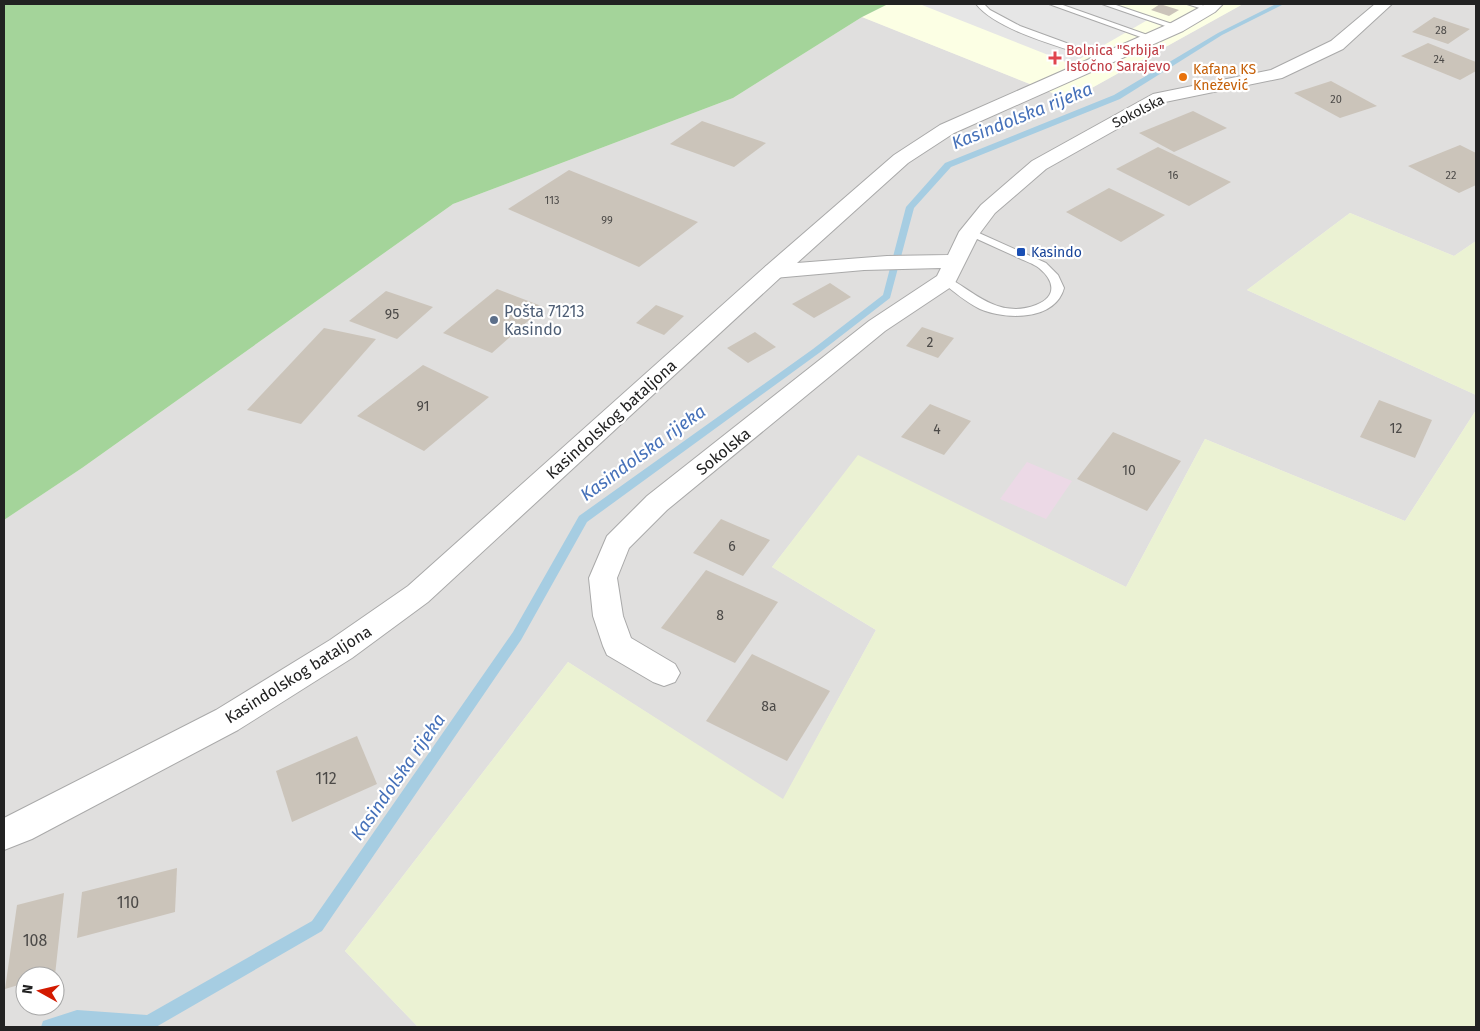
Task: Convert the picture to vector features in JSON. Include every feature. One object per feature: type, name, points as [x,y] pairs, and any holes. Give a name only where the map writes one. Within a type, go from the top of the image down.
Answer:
[{"type":"street","name":"Sokolska","points":[[664,674],[618,646],[608,616],[604,578],[617,543],[657,503],[877,326],[944,268],[988,209],[1039,164],[1159,98],[1276,74],[1337,45],[1384,4]]},
{"type":"street","name":"Kasindolskog bataljona","points":[[4,834],[20,828],[227,720],[341,649],[418,594],[774,271],[901,159],[948,129],[1177,27],[1212,6]]},
{"type":"street","points":[[774,271],[847,265],[944,268]]},
{"type":"lane","points":[[980,4],[984,11],[1011,25],[1106,59]]},
{"type":"lane","points":[[1053,4],[1152,38]]},
{"type":"lane","points":[[1106,4],[1177,27]]},
{"type":"lane","points":[[1191,4],[1212,6]]},
{"type":"lane","points":[[944,268],[980,304],[995,310],[1012,313],[1029,312],[1044,308],[1054,301],[1059,292],[1058,282],[1052,273],[1042,265],[970,232]]},
{"type":"shaded area","name":"Bolnica \"Srbija\" Istočno Sarajevo","points":[[888,4],[1243,4],[1070,100],[862,17]]},
{"type":"shaded area","points":[[1110,4],[1151,18],[1071,64],[922,5]]},
{"type":"shaded area","points":[[1243,4],[1476,4],[1476,241],[1454,256],[1350,213],[1247,290],[1476,395],[1476,410],[1405,521],[1205,439],[1126,587],[858,456],[772,567],[876,630],[783,800],[568,662],[345,951],[418,1027],[4,1027],[4,520],[82,468],[453,204],[733,98],[862,17],[1070,100]]},
{"type":"shaded area","points":[[1350,213],[1454,256],[1476,241],[1476,395],[1247,290]]},
{"type":"shaded area","points":[[1476,410],[1476,1027],[418,1027],[345,951],[568,662],[783,799],[876,630],[772,567],[858,455],[1126,587],[1205,439],[1405,521]]},
{"type":"shaded area","points":[[1027,462],[1072,481],[1046,519],[1000,499]]},
{"type":"green space","points":[[4,4],[888,4],[862,17],[733,98],[453,204],[82,468],[4,520]]},
{"type":"building","points":[[1160,4],[1179,10],[1169,16],[1151,10]]},
{"type":"building","points":[[1434,17],[1470,29],[1448,44],[1412,32]]},
{"type":"building","points":[[1428,43],[1476,62],[1476,71],[1460,80],[1401,56]]},
{"type":"building","points":[[1331,81],[1377,106],[1340,118],[1294,93]]},
{"type":"building","points":[[1193,111],[1227,128],[1174,152],[1139,133]]},
{"type":"building","points":[[702,121],[766,143],[734,167],[670,144]]},
{"type":"building","points":[[1460,145],[1476,153],[1476,185],[1459,193],[1408,166]]},
{"type":"building","points":[[1158,147],[1231,182],[1189,206],[1116,169]]},
{"type":"building","points":[[569,170],[698,222],[639,267],[508,209]]},
{"type":"building","points":[[1109,188],[1165,215],[1121,242],[1066,212]]},
{"type":"building","points":[[830,283],[851,297],[814,318],[792,304]]},
{"type":"building","name":"Pošta 71213 Kasindo","points":[[497,289],[544,307],[492,353],[443,333]]},
{"type":"building","points":[[386,291],[433,307],[397,339],[349,321]]},
{"type":"building","points":[[656,305],[684,316],[664,335],[636,323]]},
{"type":"building","points":[[922,327],[954,338],[938,358],[906,346]]},
{"type":"building","points":[[324,328],[376,339],[301,424],[247,410]]},
{"type":"building","points":[[755,332],[776,347],[748,363],[727,348]]},
{"type":"building","points":[[423,365],[489,397],[424,451],[357,416]]},
{"type":"building","points":[[1379,400],[1432,420],[1415,458],[1360,437]]},
{"type":"building","points":[[930,404],[971,421],[944,455],[901,437]]},
{"type":"building","points":[[1113,432],[1181,461],[1147,511],[1077,479]]},
{"type":"building","points":[[721,519],[770,540],[743,576],[693,553]]},
{"type":"building","points":[[706,570],[778,602],[735,663],[661,628]]},
{"type":"building","points":[[752,654],[830,691],[787,761],[706,721]]},
{"type":"building","points":[[357,736],[377,784],[292,822],[276,771]]},
{"type":"building","points":[[177,868],[175,912],[77,938],[82,892]]},
{"type":"building","points":[[64,893],[56,966],[15,966],[15,986],[5,989],[17,905]]},
{"type":"waterway","name":"Kasindolska rijeka","points":[[49,1027],[77,1018],[148,1023],[317,926],[517,636],[583,519],[816,351],[887,296],[910,207],[948,165],[1117,97],[1220,34],[1281,4]]},
{"type":"place","name":"Bolnica \"Srbija\" Istočno Sarajevo","points":[[1055,58]]},
{"type":"place","name":"Kafana KS Knežević","points":[[1183,77]]},
{"type":"place","name":"Kasindo","points":[[1021,252]]},
{"type":"place","name":"Pošta 71213 Kasindo","points":[[494,320]]}]
